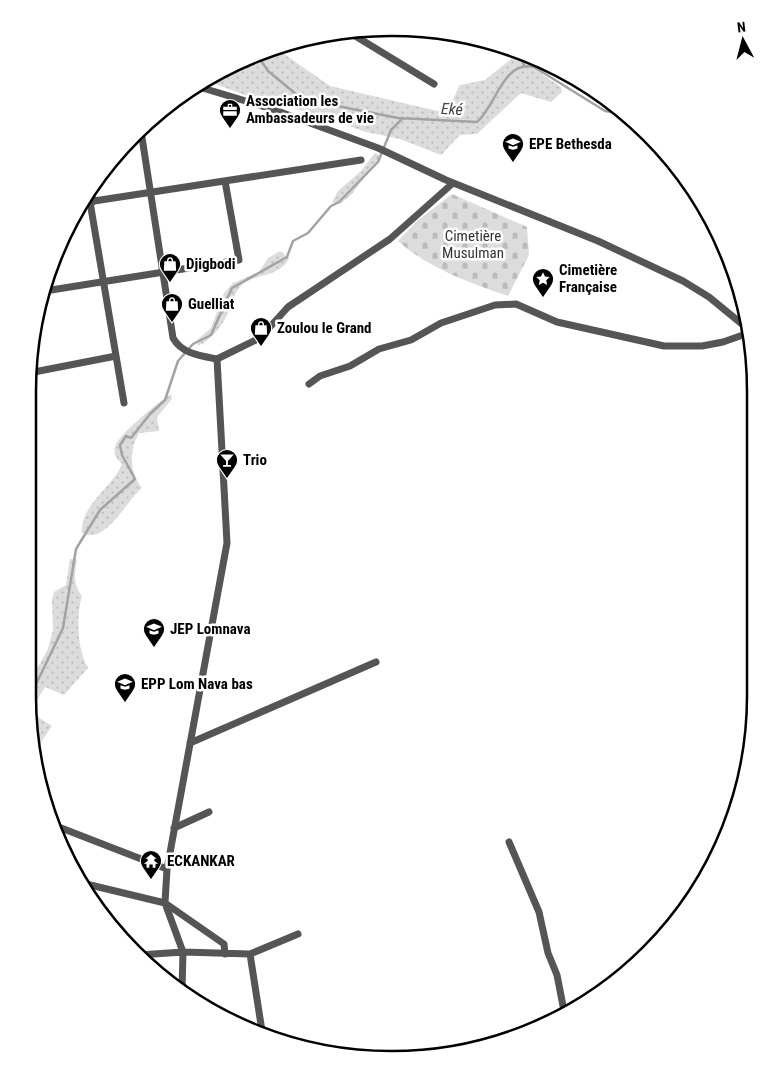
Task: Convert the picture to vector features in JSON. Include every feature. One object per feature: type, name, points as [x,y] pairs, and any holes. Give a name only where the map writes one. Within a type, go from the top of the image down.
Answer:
[{"type":"street","points":[[359,38],[434,84]]},
{"type":"street","points":[[206,89],[272,109],[378,148],[390,155],[598,241],[657,268],[709,297],[740,323]]},
{"type":"street","points":[[142,138],[161,271],[173,338],[177,345],[188,352],[218,358],[260,338],[288,307],[390,240],[454,182]]},
{"type":"street","points":[[91,202],[361,160]]},
{"type":"street","points":[[51,290],[104,280],[239,260],[225,181]]},
{"type":"street","points":[[91,202],[124,404]]},
{"type":"street","points":[[309,384],[320,376],[350,366],[379,349],[412,340],[441,323],[495,305],[516,304],[565,325],[664,346],[702,346],[724,342],[742,335]]},
{"type":"street","points":[[37,371],[116,356]]},
{"type":"street","points":[[182,982],[183,952],[165,903],[167,869],[174,828],[227,543],[218,358]]},
{"type":"street","points":[[190,743],[376,662]]},
{"type":"street","points":[[174,828],[209,812]]},
{"type":"street","points":[[62,828],[167,869]]},
{"type":"street","points":[[509,842],[538,912],[548,953],[557,975],[563,1006]]},
{"type":"street","points":[[91,885],[165,903],[224,944],[225,954]]},
{"type":"street","points":[[148,954],[183,952],[250,954],[298,934]]},
{"type":"street","points":[[250,954],[261,1026]]},
{"type":"green space","points":[[283,53],[330,86],[446,113],[460,85],[485,80],[510,60],[511,57],[542,70],[543,75],[561,87],[562,92],[551,102],[521,93],[477,134],[460,135],[441,155],[400,139],[366,132],[315,114],[256,99],[214,84],[256,63]]},
{"type":"green space","points":[[375,153],[379,155],[378,160],[351,195],[340,204],[332,202],[338,191],[361,171]]},
{"type":"green space","name":"Cimetière Musulman","points":[[452,194],[527,227],[529,255],[508,296],[464,280],[436,267],[398,241],[418,220]]},
{"type":"green space","points":[[280,251],[289,259],[284,266],[271,273],[245,282],[237,292],[221,325],[213,335],[198,346],[197,340],[211,328],[224,293],[233,283],[259,272],[268,258]]},
{"type":"green space","points":[[171,394],[172,399],[157,417],[159,431],[139,433],[133,447],[133,468],[142,488],[114,520],[98,534],[90,535],[82,532],[83,522],[92,504],[118,472],[122,464],[115,455],[115,447],[118,441],[123,434]]},
{"type":"green space","points":[[70,559],[77,559],[75,583],[82,596],[78,623],[82,652],[88,668],[64,695],[45,687],[36,701],[36,671],[48,649],[53,630],[52,599],[54,592],[66,585]]},
{"type":"green space","points":[[37,716],[52,726],[39,744]]},
{"type":"waterway","name":"Eké","points":[[261,61],[268,71],[302,99],[398,118],[477,122],[484,115],[507,77],[515,70],[523,67],[534,67],[605,111],[610,112]]},
{"type":"waterway","points":[[522,61],[524,65]]},
{"type":"waterway","points":[[36,684],[63,628],[76,549],[100,510],[135,479],[122,455],[120,445],[126,436],[131,438],[150,414],[165,400],[178,361],[193,344],[211,335],[232,288],[287,257],[293,241],[308,233],[331,206],[339,202],[378,162],[391,130],[403,118]]},
{"type":"place","name":"Association les Ambassadeurs de vie","points":[[230,129]]},
{"type":"place","name":"EPE Bethesda","points":[[513,163]]},
{"type":"place","name":"Djigbodi","points":[[170,283]]},
{"type":"place","name":"Cimetière Française","points":[[543,298]]},
{"type":"place","name":"Guelliat","points":[[172,323]]},
{"type":"place","name":"Zoulou le Grand","points":[[261,347]]},
{"type":"place","name":"Trio","points":[[227,479]]},
{"type":"place","name":"JEP Lomnava","points":[[154,648]]},
{"type":"place","name":"EPP Lom Nava bas","points":[[125,703]]},
{"type":"place","name":"ECKANKAR","points":[[151,880]]}]
